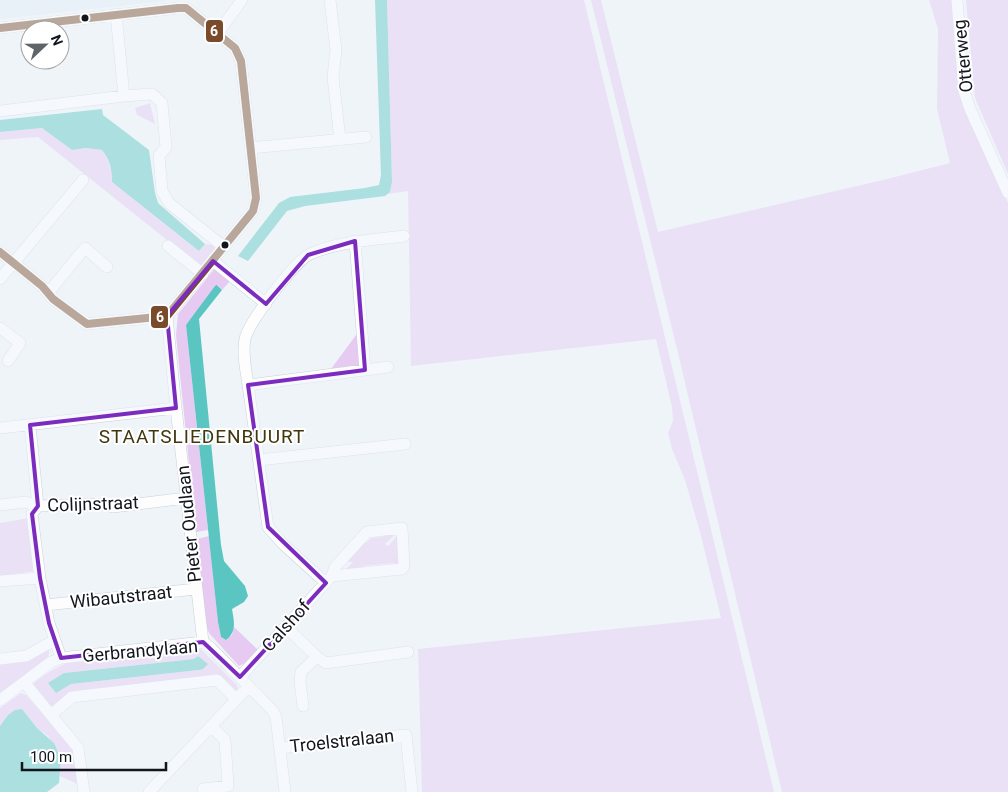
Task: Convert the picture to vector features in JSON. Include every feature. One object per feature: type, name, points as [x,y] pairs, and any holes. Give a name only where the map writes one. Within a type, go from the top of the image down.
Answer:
[{"type":"street","points":[[216,34],[242,0]]},
{"type":"street","points":[[330,0],[336,50],[333,77],[340,140]]},
{"type":"street","name":"Otterweg","points":[[957,0],[964,91],[970,109],[1008,193]]},
{"type":"street","points":[[0,28],[116,14],[178,4],[186,8],[235,48],[241,61],[256,198],[253,211],[167,316],[87,324],[53,299],[42,286],[0,252]]},
{"type":"street","points":[[116,14],[124,96]]},
{"type":"street","points":[[0,111],[152,94],[162,103],[166,147],[159,156],[162,191],[169,203],[224,247]]},
{"type":"street","points":[[250,148],[366,137]]},
{"type":"street","points":[[0,280],[83,180]]},
{"type":"street","points":[[329,579],[283,544],[268,527],[244,362],[245,338],[256,318],[295,265],[308,255],[355,241],[404,236]]},
{"type":"street","points":[[355,241],[365,370]]},
{"type":"street","points":[[168,246],[202,274]]},
{"type":"street","points":[[48,293],[85,248],[107,267]]},
{"type":"street","points":[[213,261],[266,304]]},
{"type":"street","name":"Pieter Oudlaan","points":[[167,316],[203,642]]},
{"type":"street","points":[[0,328],[20,343],[8,361]]},
{"type":"street","points":[[248,385],[388,367]]},
{"type":"street","points":[[0,428],[176,408]]},
{"type":"street","points":[[30,425],[38,506],[32,514],[40,578],[49,623],[62,658]]},
{"type":"street","points":[[259,460],[405,444]]},
{"type":"street","name":"Colijnstraat","points":[[0,505],[25,502],[38,506],[101,504],[113,506],[186,498]]},
{"type":"street","name":"Calshof","points":[[240,677],[329,579],[335,566],[367,532],[402,528],[404,566],[402,570],[329,579]]},
{"type":"street","points":[[0,581],[40,578]]},
{"type":"street","name":"Wibautstraat","points":[[46,605],[196,589]]},
{"type":"street","points":[[286,627],[317,657],[326,663],[408,652]]},
{"type":"street","points":[[0,659],[26,656],[55,640]]},
{"type":"street","name":"Gerbrandylaan","points":[[0,700],[51,662],[62,658],[203,642],[274,711],[285,792]]},
{"type":"street","points":[[303,706],[300,682],[301,672],[317,657]]},
{"type":"street","points":[[51,715],[72,698],[217,680],[236,699]]},
{"type":"street","points":[[24,682],[78,748],[84,792]]},
{"type":"street","points":[[149,792],[249,686]]},
{"type":"street","points":[[203,789],[228,786],[225,740],[211,726]]},
{"type":"street","name":"Troelstralaan","points":[[280,748],[406,735],[412,792]]},
{"type":"highlighted area","points":[[355,241],[365,370],[248,385],[268,527],[326,583],[240,677],[203,642],[61,658],[49,623],[40,578],[32,514],[38,506],[30,425],[176,408],[167,316],[213,261],[266,304],[308,255]]},
{"type":"shaded area","points":[[0,0],[165,0],[165,1],[0,19]]},
{"type":"shaded area","points":[[387,0],[584,0],[774,792],[422,792],[418,649],[721,618],[700,532],[685,480],[672,449],[668,433],[673,421],[672,407],[656,339],[411,366],[408,191],[388,194],[392,182]]},
{"type":"shaded area","points":[[591,0],[601,0],[658,232],[950,163],[937,109],[938,29],[929,0],[952,0],[975,128],[1008,203],[1008,792],[782,792],[677,349]]},
{"type":"shaded area","points":[[966,0],[1008,0],[1008,174],[975,98]]},
{"type":"shaded area","points":[[150,103],[155,124],[137,115],[135,108]]},
{"type":"shaded area","points":[[42,128],[72,150],[86,148],[102,150],[110,165],[112,182],[199,251],[205,244],[214,245],[215,249],[202,268],[38,137],[0,140],[0,132]]},
{"type":"shaded area","points":[[216,267],[231,280],[222,290],[218,285],[186,325],[208,530],[196,532],[176,335],[178,314]]},
{"type":"shaded area","points":[[359,331],[361,365],[331,369]]},
{"type":"shaded area","points":[[29,518],[35,571],[0,576],[0,523]]},
{"type":"shaded area","points":[[389,532],[398,532],[385,544],[388,546],[398,535],[400,563],[395,566],[394,563],[364,566],[362,569],[344,571],[353,562],[347,562],[362,543],[366,543],[371,538],[382,537]]},
{"type":"shaded area","points":[[209,536],[221,637],[226,640],[232,635],[234,627],[258,650],[245,663],[239,666],[209,633],[206,625],[197,539]]},
{"type":"shaded area","points":[[49,649],[49,655],[39,668],[0,694],[0,665],[23,661]]},
{"type":"shaded area","points":[[201,649],[237,685],[238,689],[234,693],[216,675],[77,691],[51,710],[34,686],[34,683],[47,673],[71,661]],"holes":[[[198,656],[199,670],[71,684],[56,692],[64,673],[194,659]]]},
{"type":"shaded area","points":[[21,693],[26,695],[73,748],[80,785],[60,776],[61,759],[48,736],[37,728],[22,709],[8,715],[0,726],[0,708]]},
{"type":"water","points":[[375,0],[387,0],[392,182],[390,192],[385,196],[305,206],[287,211],[248,261],[238,256],[279,203],[290,197],[379,185],[381,175]]},
{"type":"water","points":[[102,109],[103,115],[149,150],[158,203],[205,244],[199,251],[112,182],[110,165],[102,150],[86,148],[72,150],[42,128],[0,132],[0,120]]},
{"type":"water","points":[[217,285],[222,290],[199,319],[221,545],[224,561],[245,586],[248,596],[244,602],[232,609],[233,630],[226,640],[221,637],[218,622],[186,325]]},
{"type":"water","points":[[198,656],[208,664],[199,670],[71,684],[56,693],[48,683],[64,673],[194,659]]},
{"type":"water","points":[[22,709],[37,728],[54,743],[61,759],[59,783],[47,792],[0,792],[0,726],[8,715],[15,710]]},
{"type":"transit line","name":"6","points":[[0,28],[186,8],[235,48],[241,61],[256,198],[253,211],[167,316],[87,324],[53,299],[42,286],[0,252]]},
{"type":"district","name":"STAATSLIEDENBUURT","points":[[202,436]]}]
